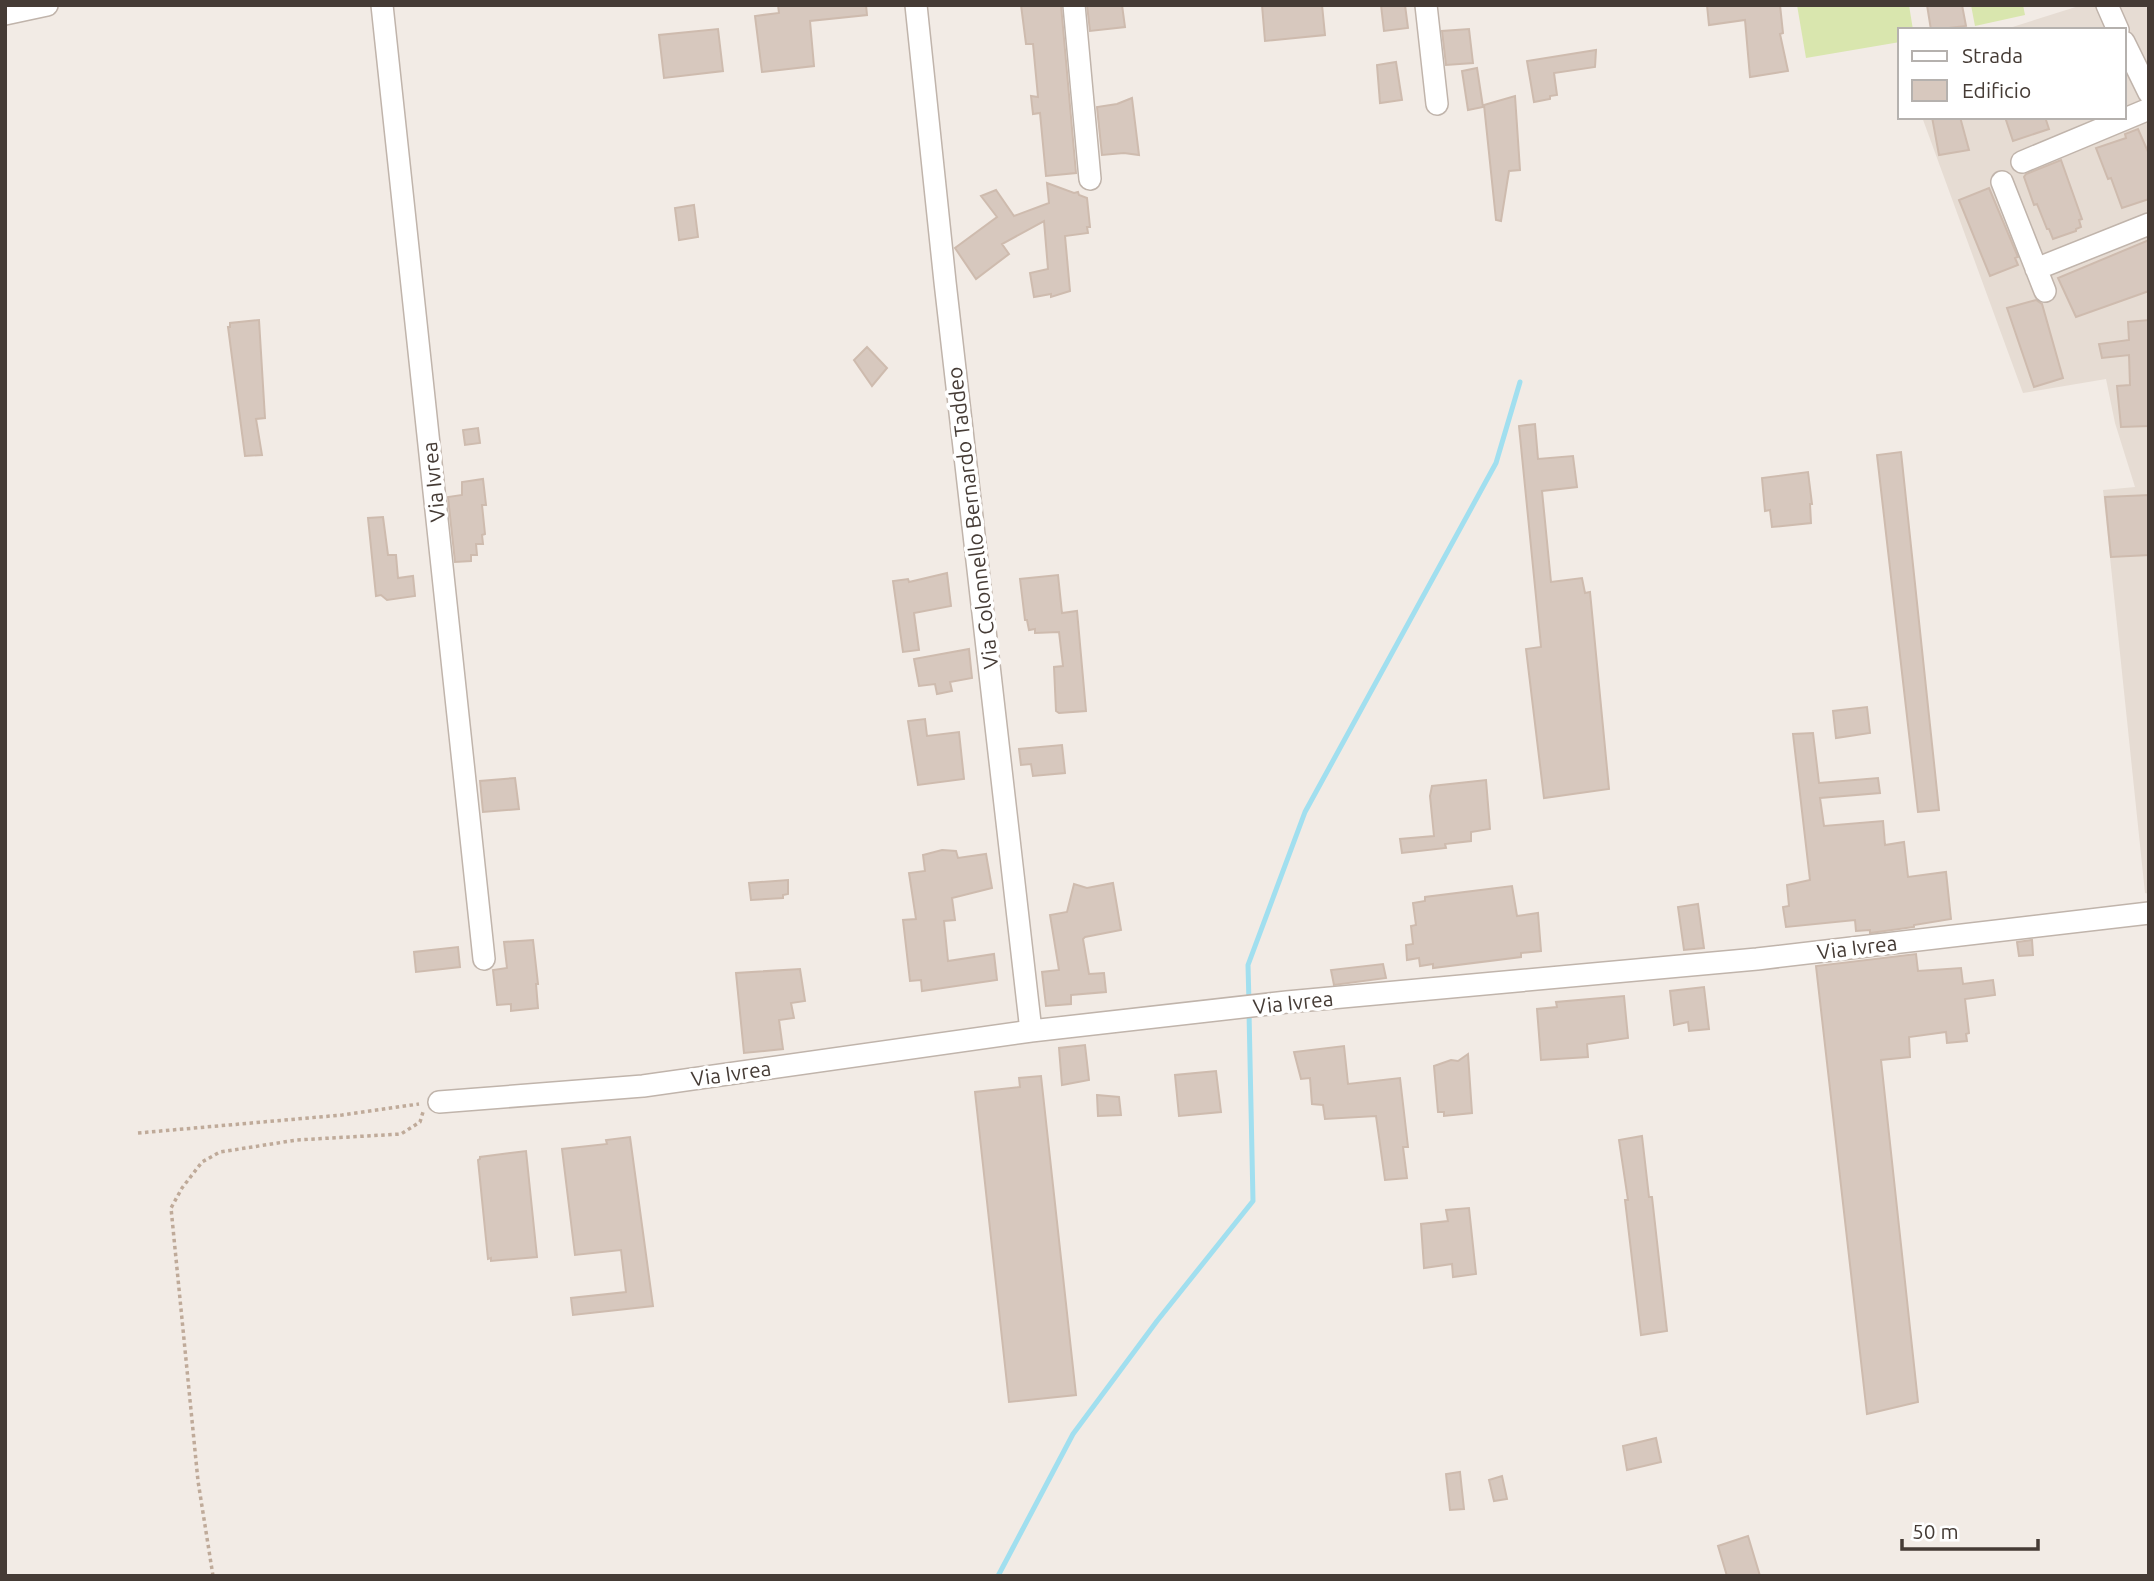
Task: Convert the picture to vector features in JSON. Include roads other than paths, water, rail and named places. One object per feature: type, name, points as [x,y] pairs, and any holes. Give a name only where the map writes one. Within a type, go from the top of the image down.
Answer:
[{"type":"street","points":[[5,14],[47,5]]},
{"type":"street","name":"Via Ivrea","points":[[382,5],[484,959]]},
{"type":"street","name":"Via Colonnello Bernardo Taddeo","points":[[916,5],[1031,1031]]},
{"type":"street","points":[[1074,5],[1090,179]]},
{"type":"street","points":[[1426,5],[1437,104]]},
{"type":"street","points":[[2106,5],[2117,28]]},
{"type":"street","points":[[2126,46],[2149,93]]},
{"type":"street","points":[[2126,119],[2149,109]]},
{"type":"street","points":[[2022,162],[2125,119]]},
{"type":"street","points":[[2002,183],[2045,291]]},
{"type":"street","points":[[2036,269],[2149,223]]},
{"type":"street","name":"Via Ivrea","points":[[439,1102],[643,1086],[1031,1031],[1287,1002],[1757,959],[2149,913]]},
{"type":"waterway","points":[[1249,1003],[1248,965],[1305,812],[1496,463],[1520,382]]},
{"type":"waterway","points":[[998,1576],[1073,1434],[1157,1321],[1253,1201],[1249,1012]]}]
